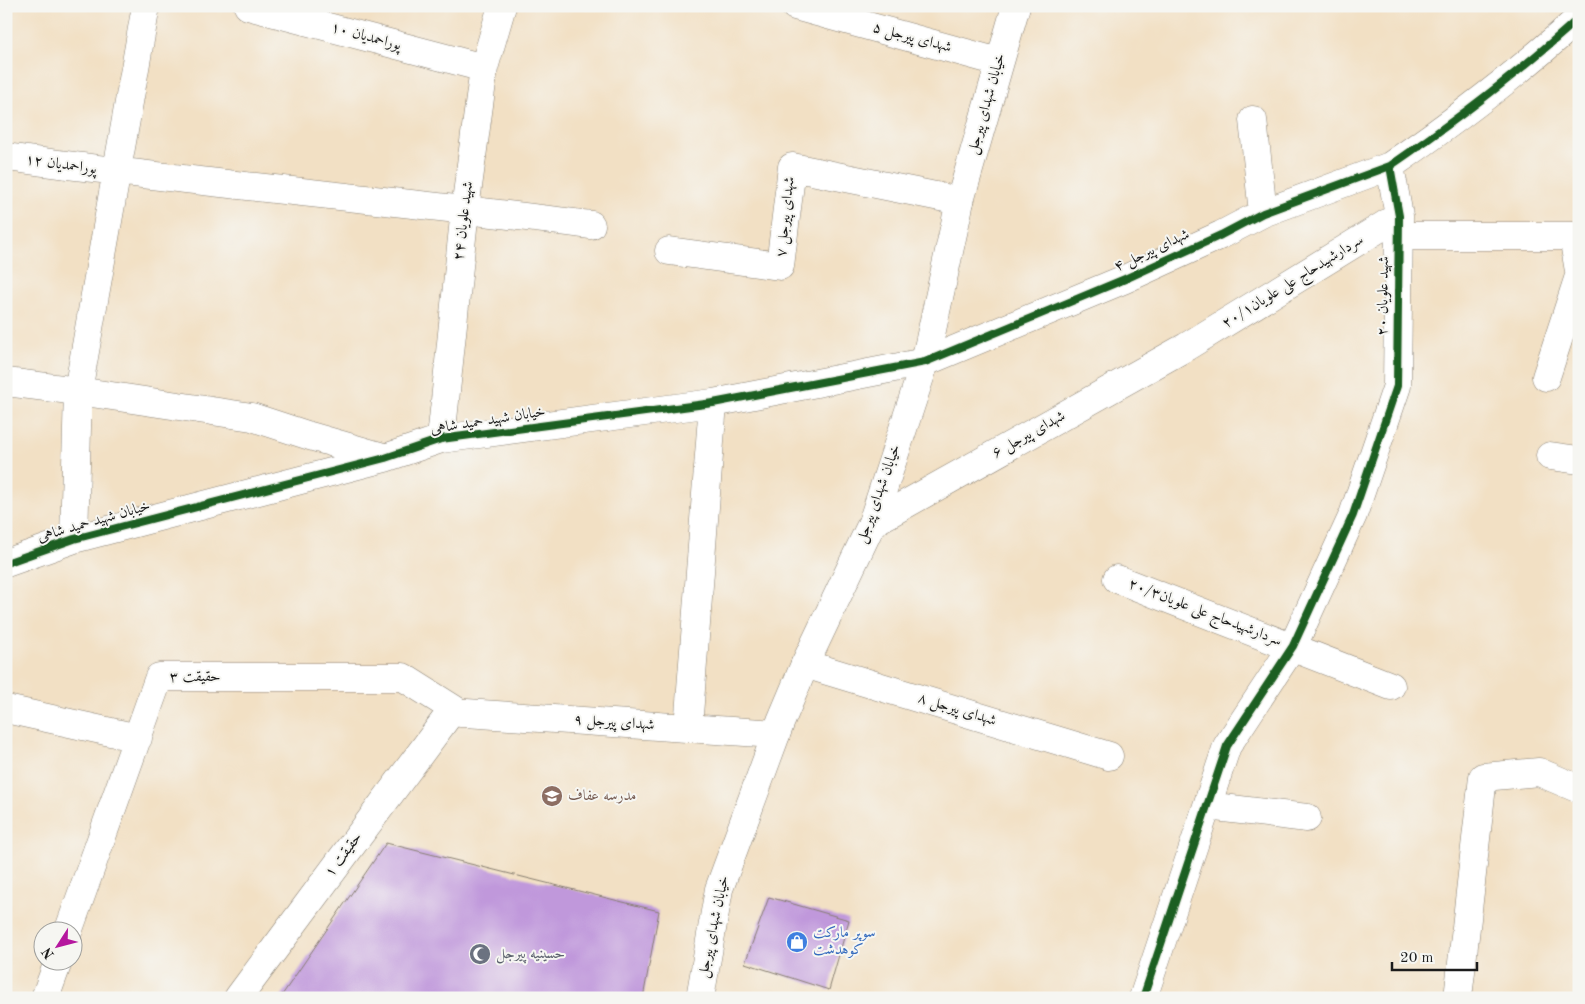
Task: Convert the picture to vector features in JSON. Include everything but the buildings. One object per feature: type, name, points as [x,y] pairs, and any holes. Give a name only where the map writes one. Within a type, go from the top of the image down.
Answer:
[{"type":"street","points":[[74,539],[78,391],[146,6]]},
{"type":"street","name":"پوراحمدیان ۱۰","points":[[248,6],[484,68]]},
{"type":"street","name":"شهید علویان ۲۴","points":[[441,439],[465,209],[484,68],[502,6]]},
{"type":"street","name":"شهدای پیرجل ۵","points":[[795,6],[999,62]]},
{"type":"street","name":"خیابان شهدای پیرجل","points":[[700,998],[720,888],[776,734],[805,664],[872,523],[925,362],[960,201],[1016,6]]},
{"type":"street","points":[[1390,166],[1443,129],[1560,36],[1579,18]]},
{"type":"street","points":[[1253,120],[1263,213]]},
{"type":"street","name":"پوراحمدیان ۱۲","points":[[6,157],[116,173],[465,209],[591,225]]},
{"type":"street","name":"شهدای پیرجل ۴","points":[[925,362],[1125,279],[1221,235],[1263,213],[1390,166]]},
{"type":"street","name":"شهید علویان ۲۰","points":[[1143,998],[1227,746],[1293,646],[1354,515],[1397,386],[1399,226],[1390,166]]},
{"type":"street","name":"شهدای پیرجل ۷","points":[[669,251],[780,266],[792,167],[960,201]]},
{"type":"street","points":[[1399,226],[1573,236],[1579,270]]},
{"type":"street","name":"سردارشهیدحاج علی علویان۲۰/۱","points":[[1186,347],[1399,226]]},
{"type":"street","points":[[1546,377],[1579,276]]},
{"type":"street","name":"شهدای پیرجل ۶","points":[[872,523],[1186,347]]},
{"type":"street","name":"خیابان شهید حمید شاهی","points":[[6,563],[74,539],[385,458],[441,439],[713,403],[925,362]]},
{"type":"street","points":[[6,382],[252,417],[385,458]]},
{"type":"street","points":[[688,728],[713,403]]},
{"type":"street","points":[[1550,456],[1579,460]]},
{"type":"street","name":"سردارشهیدحاج علی علویان۲۰/۳","points":[[1117,579],[1293,646],[1391,686]]},
{"type":"street","name":"شهدای پیرجل ۸","points":[[805,664],[1109,756]]},
{"type":"street","name":"حقیقت ۳","points":[[72,922],[159,677],[404,677],[455,713]]},
{"type":"street","points":[[6,709],[138,738]]},
{"type":"street","name":"شهدای پیرجل ۹","points":[[455,713],[776,734]]},
{"type":"street","name":"حقیقت ۱","points":[[238,998],[455,713]]},
{"type":"street","points":[[1458,998],[1483,777],[1539,772],[1579,789]]},
{"type":"street","points":[[1208,806],[1307,818]]},
{"type":"street","points":[[44,998],[54,972]]},
{"type":"cycle path","points":[[1143,998],[1227,746],[1293,646],[1353,515],[1397,386],[1399,216],[1390,166],[1487,95],[1534,58],[1579,18]]},
{"type":"cycle path","points":[[6,563],[74,539],[385,458],[441,439],[713,403],[925,362],[1125,279],[1221,235],[1263,213],[1390,166]]},
{"type":"place","name":"مدرسه عفاف","points":[[552,796]]},
{"type":"place","name":"سوپر مارکت کوهدشت","points":[[797,942]]},
{"type":"place","name":"حسینیه پیرجل","points":[[480,954]]}]
